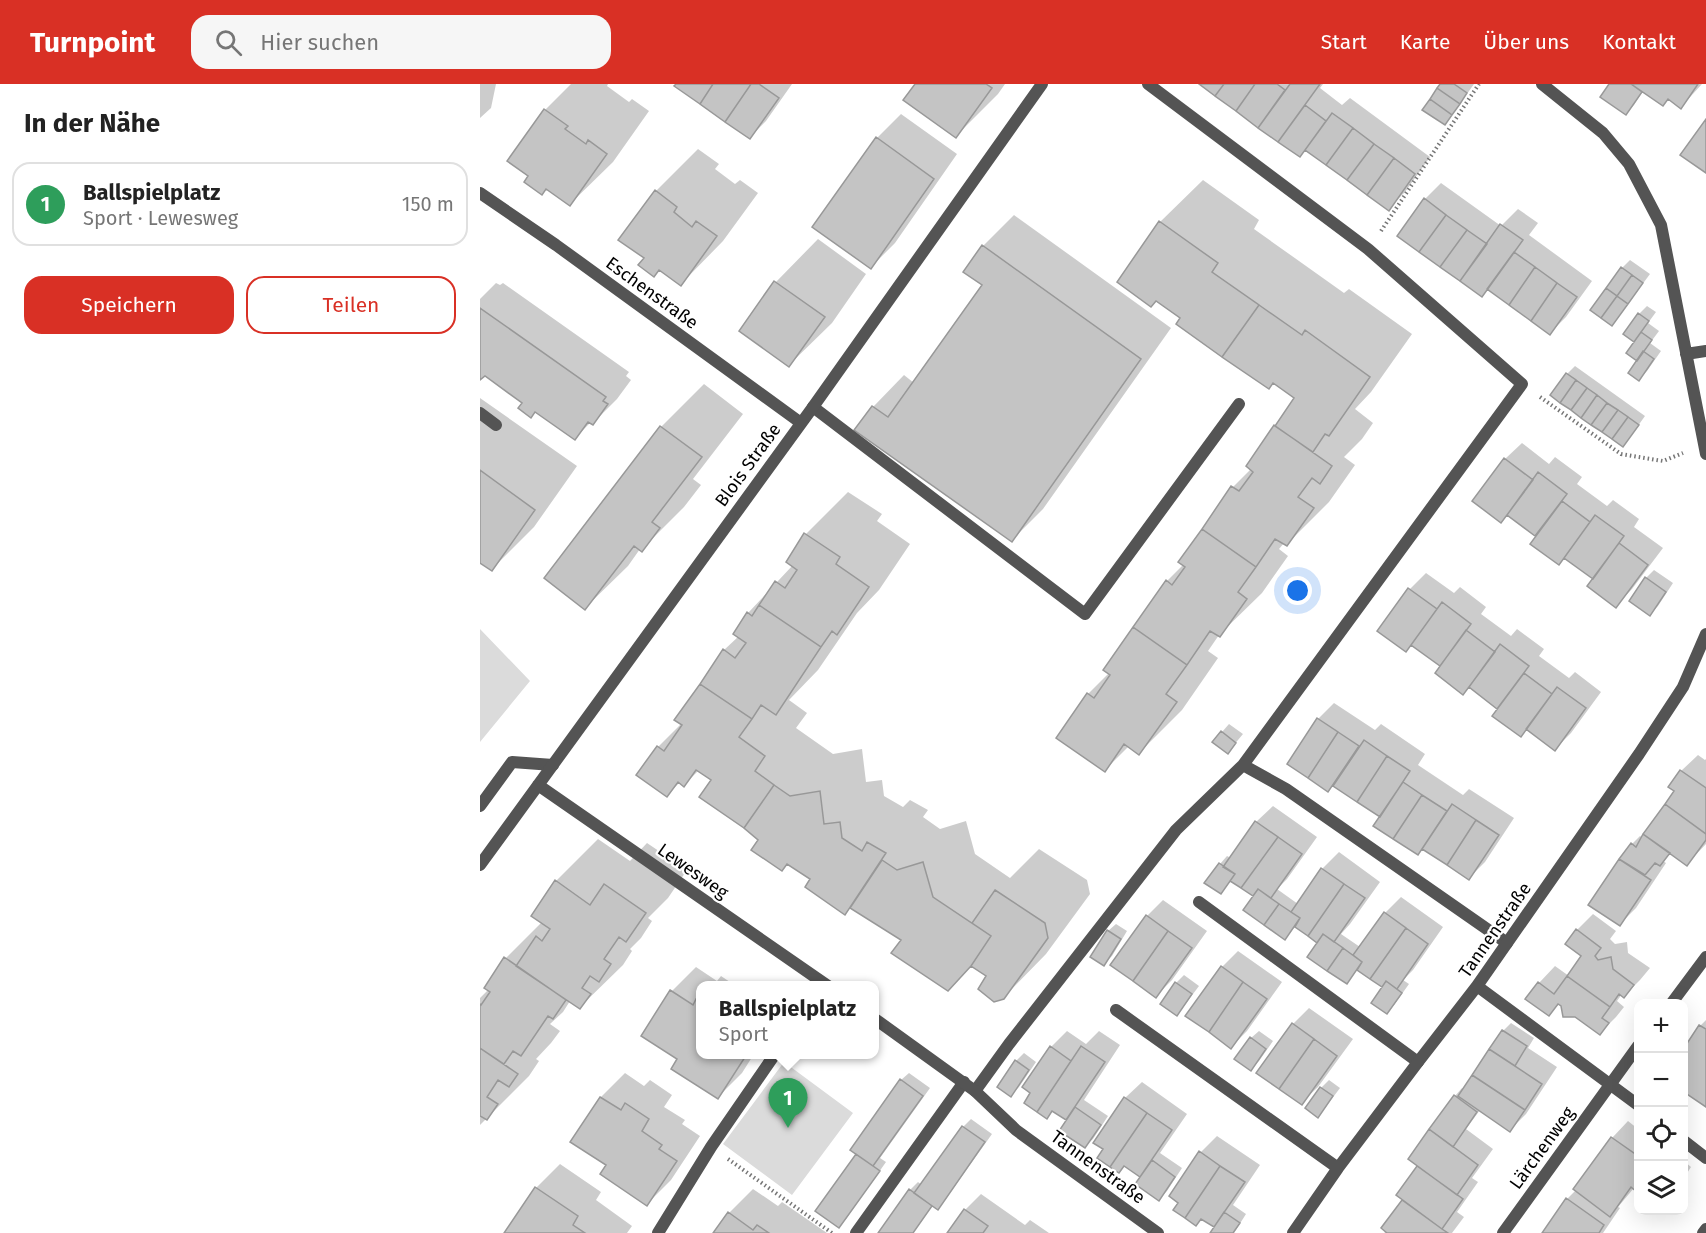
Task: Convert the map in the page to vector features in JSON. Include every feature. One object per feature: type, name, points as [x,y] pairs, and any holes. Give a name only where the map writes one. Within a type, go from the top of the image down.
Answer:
[{"type":"street","name":"Blois Straße","points":[[480,865],[813,407],[1042,84]]},
{"type":"street","points":[[879,1022],[975,1091],[1176,830],[1243,765],[1522,384],[1368,249],[1148,84]]},
{"type":"street","points":[[1542,84],[1603,132],[1629,164],[1661,225],[1705,449]]},
{"type":"street","name":"Eschenstraße","points":[[480,193],[556,245],[801,423]]},
{"type":"street","points":[[1686,354],[1706,351]]},
{"type":"street","points":[[813,407],[1085,614],[1239,404]]},
{"type":"street","points":[[480,413],[496,425]]},
{"type":"street","name":"Tannenstraße","points":[[1293,1233],[1338,1168],[1478,986],[1639,754],[1683,687],[1706,634]]},
{"type":"street","points":[[480,806],[512,762],[553,765]]},
{"type":"street","points":[[1243,765],[1286,789],[1507,943]]},
{"type":"street","name":"Lewesweg","points":[[538,785],[819,981]]},
{"type":"street","points":[[1199,902],[1418,1062]]},
{"type":"street","points":[[1675,999],[1706,957]]},
{"type":"street","points":[[1478,986],[1634,1102]]},
{"type":"street","points":[[1116,1010],[1338,1168]]},
{"type":"street","name":"Lärchenweg","points":[[1503,1233],[1634,1051]]},
{"type":"street","points":[[658,1233],[711,1147],[772,1059]]},
{"type":"street","points":[[856,1233],[964,1083]]},
{"type":"street","name":"Tannenstraße","points":[[975,1091],[1016,1130],[1158,1233]]},
{"type":"street","points":[[1688,1145],[1706,1158]]},
{"type":"path","points":[[1368,249],[1479,84]]},
{"type":"path","points":[[1522,384],[1621,454],[1664,461],[1705,449]]},
{"type":"path","points":[[711,1147],[832,1233]]},
{"type":"shaded area","points":[[480,629],[530,681],[480,742]]},
{"type":"shaded area","points":[[784,1062],[853,1113],[792,1195],[723,1144]]},
{"type":"building","points":[[676,84],[713,84],[700,104],[674,86]]},
{"type":"building","points":[[713,84],[751,84],[725,122],[700,104]]},
{"type":"building","points":[[751,84],[759,84],[779,98],[750,139],[725,122]]},
{"type":"building","points":[[915,84],[986,84],[992,88],[956,138],[903,100]]},
{"type":"building","points":[[1199,84],[1224,84],[1215,96]]},
{"type":"building","points":[[1224,84],[1255,84],[1236,111],[1215,96]]},
{"type":"building","points":[[1255,84],[1277,84],[1285,90],[1258,128],[1236,111]]},
{"type":"building","points":[[1290,84],[1320,84],[1278,142],[1258,128]]},
{"type":"building","points":[[1440,84],[1454,84],[1467,93],[1460,104],[1437,88]]},
{"type":"building","points":[[1609,84],[1631,84],[1642,92],[1626,115],[1600,97]]},
{"type":"building","points":[[1631,84],[1698,84],[1681,109],[1668,99],[1663,106]]},
{"type":"building","points":[[1437,88],[1460,104],[1452,115],[1430,99]]},
{"type":"building","points":[[1430,99],[1452,115],[1445,125],[1422,110]]},
{"type":"building","points":[[1305,105],[1326,121],[1300,157],[1278,142]]},
{"type":"building","points":[[544,109],[568,126],[565,129],[586,144],[588,140],[607,154],[570,206],[546,189],[542,195],[524,182],[528,176],[507,161]]},
{"type":"building","points":[[1332,113],[1353,128],[1326,165],[1305,150]]},
{"type":"building","points":[[1706,119],[1706,173],[1680,155]]},
{"type":"building","points":[[1353,128],[1374,144],[1347,180],[1326,165]]},
{"type":"building","points":[[876,137],[934,179],[871,269],[812,227]]},
{"type":"building","points":[[1374,144],[1394,158],[1367,195],[1347,180]]},
{"type":"building","points":[[1394,158],[1415,174],[1389,211],[1367,195]]},
{"type":"building","points":[[655,190],[677,207],[674,212],[692,227],[696,221],[717,236],[681,286],[659,270],[654,277],[638,265],[644,258],[618,240]]},
{"type":"building","points":[[1424,198],[1446,215],[1419,252],[1397,236]]},
{"type":"building","points":[[1446,215],[1467,230],[1440,267],[1419,252]]},
{"type":"building","points":[[1159,221],[1218,263],[1212,272],[1259,305],[1222,357],[1176,324],[1180,318],[1156,301],[1151,307],[1117,282]]},
{"type":"building","points":[[1500,224],[1523,240],[1482,297],[1460,281]]},
{"type":"building","points":[[1467,230],[1487,244],[1460,281],[1440,267]]},
{"type":"building","points":[[982,245],[1141,359],[1012,542],[854,430],[872,406],[888,417],[982,285],[963,272]]},
{"type":"building","points":[[1514,252],[1535,267],[1509,305],[1487,289]]},
{"type":"building","points":[[1535,267],[1557,283],[1531,321],[1509,305]]},
{"type":"building","points":[[1621,267],[1632,275],[1617,296],[1606,288]]},
{"type":"building","points":[[1632,275],[1643,283],[1628,304],[1617,296]]},
{"type":"building","points":[[774,281],[825,317],[789,367],[739,331]]},
{"type":"building","points":[[1557,283],[1577,297],[1550,335],[1531,321]]},
{"type":"building","points":[[1606,288],[1617,296],[1601,318],[1590,310]]},
{"type":"building","points":[[1617,296],[1628,304],[1612,326],[1601,318]]},
{"type":"building","points":[[1259,305],[1302,335],[1305,330],[1370,377],[1329,436],[1325,434],[1313,452],[1275,426],[1294,398],[1273,383],[1269,389],[1222,357]]},
{"type":"building","points":[[480,308],[606,397],[603,401],[608,404],[593,425],[588,422],[575,440],[535,412],[531,418],[518,408],[522,403],[485,376],[480,380]]},
{"type":"building","points":[[1638,313],[1649,321],[1634,342],[1623,334]]},
{"type":"building","points":[[1641,332],[1652,340],[1637,361],[1626,353]]},
{"type":"building","points":[[1643,351],[1654,359],[1639,381],[1628,373]]},
{"type":"building","points":[[1566,373],[1576,380],[1560,403],[1550,395]]},
{"type":"building","points":[[1576,380],[1587,388],[1571,410],[1560,403]]},
{"type":"building","points":[[1587,388],[1597,395],[1581,418],[1571,410]]},
{"type":"building","points":[[1597,395],[1607,403],[1591,425],[1581,418]]},
{"type":"building","points":[[1607,403],[1618,410],[1602,432],[1591,425]]},
{"type":"building","points":[[1618,410],[1628,417],[1612,439],[1602,432]]},
{"type":"building","points":[[1628,417],[1639,425],[1623,447],[1612,439]]},
{"type":"building","points":[[1274,425],[1332,466],[1320,484],[1312,478],[1298,497],[1314,508],[1287,546],[1275,539],[1256,567],[1202,529],[1231,486],[1239,491],[1253,472],[1246,466]]},
{"type":"building","points":[[660,426],[702,457],[652,522],[660,528],[642,552],[634,546],[585,610],[544,578]]},
{"type":"building","points":[[1504,458],[1533,480],[1501,523],[1472,501]]},
{"type":"building","points":[[480,470],[535,510],[492,571],[480,563]]},
{"type":"building","points":[[1538,472],[1567,494],[1535,536],[1507,515]]},
{"type":"building","points":[[1562,501],[1590,522],[1559,565],[1530,544]]},
{"type":"building","points":[[1595,515],[1624,536],[1593,579],[1564,558]]},
{"type":"building","points":[[1202,529],[1256,567],[1238,592],[1247,599],[1220,637],[1210,631],[1187,665],[1133,627],[1166,580],[1172,585],[1185,567],[1178,562]]},
{"type":"building","points":[[804,533],[840,557],[836,564],[869,587],[837,635],[832,631],[821,647],[759,605],[775,581],[785,588],[797,570],[786,562]]},
{"type":"building","points":[[1619,543],[1648,565],[1616,608],[1587,586]]},
{"type":"building","points":[[1645,577],[1666,592],[1650,616],[1629,601]]},
{"type":"building","points":[[1408,588],[1437,609],[1406,652],[1377,631]]},
{"type":"building","points":[[1442,602],[1471,624],[1440,666],[1411,645]]},
{"type":"building","points":[[759,605],[821,647],[776,715],[761,705],[752,719],[700,684],[723,649],[735,658],[746,643],[733,634],[747,612],[752,616]]},
{"type":"building","points":[[1133,627],[1187,665],[1166,694],[1177,702],[1139,755],[1124,744],[1105,772],[1056,738],[1087,693],[1094,698],[1110,675],[1103,670]]},
{"type":"building","points":[[1466,630],[1495,652],[1463,695],[1435,673]]},
{"type":"building","points":[[1500,644],[1529,666],[1497,709],[1469,687]]},
{"type":"building","points":[[1524,673],[1552,694],[1521,737],[1492,716]]},
{"type":"building","points":[[700,684],[752,719],[739,737],[765,756],[755,771],[774,785],[744,828],[699,797],[711,780],[696,770],[684,787],[678,782],[667,797],[636,775],[657,746],[664,751],[682,725],[674,720]]},
{"type":"building","points":[[1557,687],[1586,708],[1555,751],[1526,729]]},
{"type":"building","points":[[1317,718],[1338,732],[1308,778],[1287,764]]},
{"type":"building","points":[[1221,731],[1236,743],[1228,754],[1212,742]]},
{"type":"building","points":[[1338,732],[1359,746],[1328,792],[1308,778]]},
{"type":"building","points":[[1364,740],[1387,756],[1357,802],[1333,786]]},
{"type":"building","points":[[1387,756],[1410,771],[1380,817],[1357,802]]},
{"type":"building","points":[[1680,770],[1706,788],[1706,834],[1665,804],[1674,791],[1668,787]]},
{"type":"building","points":[[1403,782],[1422,795],[1393,839],[1373,826]]},
{"type":"building","points":[[774,785],[790,796],[820,791],[824,824],[840,822],[842,838],[862,851],[867,842],[886,853],[845,915],[805,887],[810,879],[787,864],[782,871],[751,850],[758,840],[744,828]]},
{"type":"building","points":[[1422,795],[1447,811],[1418,855],[1393,839]]},
{"type":"building","points":[[1452,804],[1476,820],[1447,865],[1422,849]]},
{"type":"building","points":[[1665,804],[1706,834],[1706,840],[1687,866],[1643,834]]},
{"type":"building","points":[[1476,820],[1499,835],[1469,880],[1447,865]]},
{"type":"building","points":[[1255,821],[1278,837],[1241,888],[1230,881],[1235,874],[1223,867]]},
{"type":"building","points":[[1643,834],[1670,853],[1660,866],[1655,863],[1645,875],[1619,859],[1631,843],[1636,847]]},
{"type":"building","points":[[1278,837],[1302,854],[1271,898],[1258,889],[1253,896],[1241,888]]},
{"type":"building","points":[[1619,859],[1651,880],[1620,926],[1588,905]]},
{"type":"building","points":[[882,860],[897,870],[923,862],[933,897],[991,936],[971,966],[948,991],[891,953],[901,940],[850,908]]},
{"type":"building","points":[[1219,863],[1235,874],[1221,894],[1204,883]]},
{"type":"building","points":[[1321,868],[1344,884],[1308,936],[1295,927],[1300,918],[1291,912]]},
{"type":"building","points":[[555,880],[590,905],[604,884],[646,913],[626,942],[619,937],[604,959],[611,964],[599,982],[590,976],[582,988],[591,994],[580,1009],[516,966],[536,936],[542,941],[550,929],[531,916]]},
{"type":"building","points":[[1344,884],[1365,898],[1334,942],[1323,934],[1317,943],[1308,936]]},
{"type":"building","points":[[1258,889],[1279,904],[1264,925],[1243,910]]},
{"type":"building","points":[[995,890],[1045,923],[1048,938],[1004,999],[994,1002],[978,989],[986,976],[971,966],[991,936],[972,923]]},
{"type":"building","points":[[1279,904],[1300,918],[1285,940],[1264,925]]},
{"type":"building","points":[[1384,912],[1406,928],[1370,979],[1357,970],[1362,962],[1353,955]]},
{"type":"building","points":[[1146,915],[1168,931],[1133,981],[1110,965]]},
{"type":"building","points":[[1406,928],[1428,944],[1397,989],[1386,981],[1382,987],[1370,979]]},
{"type":"building","points":[[1576,929],[1601,948],[1595,956],[1598,960],[1611,957],[1613,969],[1634,985],[1624,998],[1619,994],[1610,1007],[1567,976],[1581,956],[1565,944]]},
{"type":"building","points":[[1107,930],[1121,939],[1104,966],[1090,957]]},
{"type":"building","points":[[1168,931],[1192,948],[1156,998],[1133,981]]},
{"type":"building","points":[[1323,934],[1343,948],[1327,971],[1307,957]]},
{"type":"building","points":[[1343,948],[1362,962],[1347,984],[1327,971]]},
{"type":"building","points":[[504,957],[566,1000],[553,1019],[548,1016],[521,1056],[513,1051],[504,1064],[480,1048],[480,1004],[490,992],[484,988]]},
{"type":"building","points":[[1221,966],[1243,982],[1209,1032],[1185,1016]]},
{"type":"building","points":[[1567,976],[1610,1007],[1602,1018],[1609,1023],[1600,1035],[1575,1017],[1563,1017],[1561,1006],[1558,1004],[1549,1016],[1525,999],[1538,982],[1554,994]]},
{"type":"building","points":[[1386,981],[1402,993],[1387,1014],[1371,1003]]},
{"type":"building","points":[[1175,982],[1192,994],[1177,1016],[1160,1004]]},
{"type":"building","points":[[1243,982],[1267,999],[1231,1049],[1209,1032]]},
{"type":"building","points":[[670,990],[693,1005],[696,999],[696,1059],[744,1059],[718,1099],[671,1069],[677,1059],[641,1036]]},
{"type":"building","points":[[1292,1023],[1314,1039],[1279,1089],[1256,1073]]},
{"type":"building","points":[[1699,1025],[1706,1029],[1706,1107],[1688,1095],[1688,1042]]},
{"type":"building","points":[[1502,1030],[1527,1046],[1515,1066],[1489,1049]]},
{"type":"building","points":[[1250,1037],[1266,1049],[1251,1071],[1234,1059]]},
{"type":"building","points":[[1314,1039],[1337,1056],[1302,1105],[1279,1089]]},
{"type":"building","points":[[1050,1046],[1071,1061],[1037,1112],[1024,1103],[1030,1093],[1022,1087]]},
{"type":"building","points":[[1081,1046],[1105,1062],[1066,1120],[1052,1111],[1047,1119],[1037,1112]]},
{"type":"building","points":[[480,1048],[518,1074],[509,1087],[498,1080],[487,1097],[498,1104],[487,1120],[480,1116]]},
{"type":"building","points":[[1489,1049],[1542,1084],[1525,1110],[1472,1075]]},
{"type":"building","points":[[1015,1060],[1029,1070],[1011,1097],[997,1087]]},
{"type":"building","points":[[1472,1075],[1525,1110],[1510,1132],[1458,1096]]},
{"type":"building","points":[[900,1079],[923,1096],[873,1166],[850,1150]]},
{"type":"building","points":[[1320,1087],[1333,1096],[1318,1118],[1305,1108]]},
{"type":"building","points":[[1454,1095],[1477,1112],[1453,1147],[1429,1129]]},
{"type":"building","points":[[600,1097],[621,1110],[625,1103],[649,1119],[642,1131],[662,1145],[659,1149],[677,1161],[647,1206],[600,1174],[606,1165],[570,1142]]},
{"type":"building","points":[[1124,1097],[1147,1113],[1110,1167],[1097,1158],[1103,1149],[1093,1143]]},
{"type":"building","points":[[1075,1107],[1101,1125],[1085,1148],[1059,1131]]},
{"type":"building","points":[[1147,1113],[1172,1130],[1140,1177],[1124,1166],[1119,1173],[1110,1167]]},
{"type":"building","points":[[962,1126],[985,1142],[938,1210],[914,1193]]},
{"type":"building","points":[[1429,1129],[1478,1165],[1457,1195],[1408,1159]]},
{"type":"building","points":[[1611,1137],[1634,1153],[1634,1190],[1631,1187],[1610,1217],[1573,1189]]},
{"type":"building","points":[[1199,1151],[1220,1166],[1185,1218],[1173,1210],[1178,1203],[1169,1196]]},
{"type":"building","points":[[856,1154],[880,1171],[839,1228],[815,1211]]},
{"type":"building","points":[[1152,1160],[1175,1177],[1159,1201],[1135,1184]]},
{"type":"building","points":[[1220,1166],[1245,1182],[1214,1227],[1201,1219],[1196,1226],[1185,1218]]},
{"type":"building","points":[[1417,1166],[1463,1199],[1442,1229],[1396,1195]]},
{"type":"building","points":[[535,1187],[578,1216],[573,1225],[585,1233],[504,1233]]},
{"type":"building","points":[[909,1189],[932,1206],[913,1233],[878,1233]]},
{"type":"building","points":[[1566,1198],[1604,1225],[1599,1233],[1542,1233]]},
{"type":"building","points":[[1402,1200],[1448,1233],[1387,1233],[1381,1228]]},
{"type":"building","points":[[964,1209],[988,1226],[983,1233],[947,1233]]},
{"type":"building","points":[[728,1212],[753,1230],[757,1225],[769,1233],[713,1233]]},
{"type":"building","points":[[1224,1212],[1240,1223],[1233,1233],[1210,1233]]},
{"type":"place","name":"Ballspielplatz","points":[[788,1128]]}]
